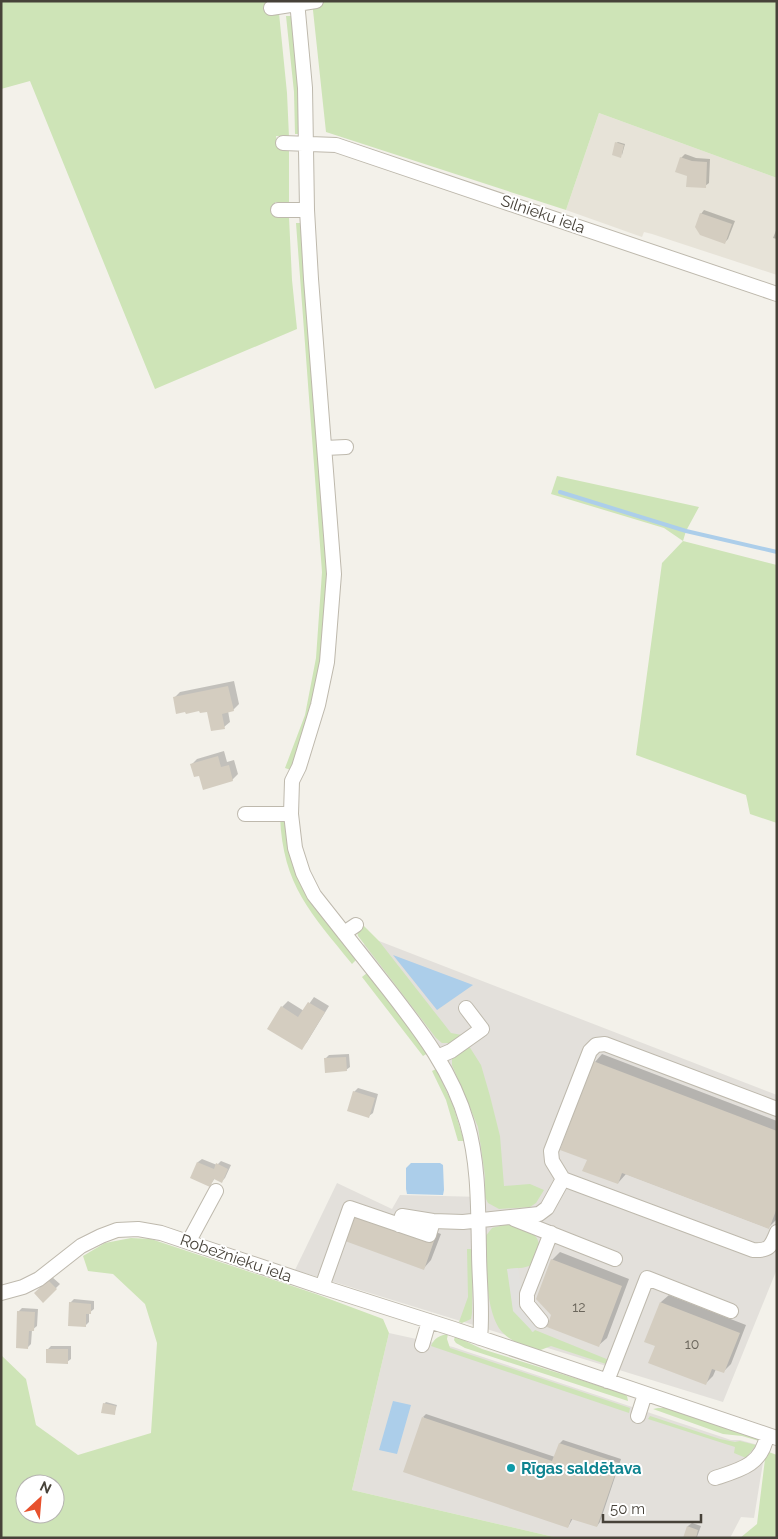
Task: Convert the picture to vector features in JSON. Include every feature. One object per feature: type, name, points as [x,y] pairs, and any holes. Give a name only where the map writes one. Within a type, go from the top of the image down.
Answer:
[{"type":"street","points":[[272,8],[316,1]]},
{"type":"street","points":[[297,3],[305,88],[310,279],[334,574],[327,662],[318,705],[299,767],[292,781],[293,798],[291,814],[295,848],[303,873],[314,895],[418,1027],[437,1057],[454,1090],[467,1123],[474,1154],[478,1220],[482,1315],[480,1338]]},
{"type":"street","name":"Silnieku iela","points":[[283,143],[336,146],[777,294]]},
{"type":"street","points":[[278,210],[307,210]]},
{"type":"street","points":[[325,448],[346,446]]},
{"type":"street","points":[[245,814],[291,814]]},
{"type":"street","points":[[344,933],[356,925]]},
{"type":"street","points":[[437,1057],[452,1051],[482,1029],[466,1008]]},
{"type":"street","points":[[777,1109],[605,1044],[596,1045],[590,1050],[551,1151],[552,1161],[563,1179],[753,1250],[763,1250],[771,1246],[777,1232]]},
{"type":"street","points":[[322,1287],[350,1208],[399,1224],[402,1216],[434,1221],[463,1222],[511,1218],[539,1214],[547,1208],[563,1179]]},
{"type":"street","points":[[189,1242],[216,1191]]},
{"type":"street","points":[[511,1218],[615,1258]]},
{"type":"street","name":"Robežnieku iela","points":[[1,1292],[39,1280],[81,1246],[117,1230],[138,1229],[161,1233],[772,1436]]},
{"type":"street","points":[[541,1321],[527,1304],[527,1294],[551,1233]]},
{"type":"street","points":[[607,1381],[647,1278],[731,1311]]},
{"type":"street","points":[[422,1345],[429,1321]]},
{"type":"street","points":[[638,1416],[645,1394]]},
{"type":"street","points":[[715,1478],[742,1469],[758,1458],[772,1436]]},
{"type":"shaded area","points":[[599,113],[777,178],[777,275],[652,234],[644,232],[642,237],[566,210]]},
{"type":"shaded area","points":[[379,941],[777,1095],[777,1269],[723,1402],[295,1270],[337,1183],[392,1209],[400,1195],[483,1197],[479,1146],[471,1115],[450,1063],[435,1039],[362,945]]},
{"type":"shaded area","points":[[518,1268],[525,1306],[540,1324],[533,1332],[513,1311],[507,1269]]},
{"type":"shaded area","points":[[389,1333],[453,1347],[731,1440],[740,1440],[758,1445],[765,1450],[754,1518],[741,1517],[730,1538],[558,1538],[352,1490]]},
{"type":"green space","points":[[1,1],[273,1],[266,3],[268,13],[279,13],[287,93],[289,137],[276,136],[279,148],[289,148],[289,202],[275,202],[275,216],[289,217],[297,329],[155,389],[30,81],[1,89]]},
{"type":"green space","points":[[312,1],[777,1],[777,178],[599,113],[566,210],[326,132]]},
{"type":"green space","points":[[286,16],[292,16],[296,48],[301,134],[295,134],[294,92]]},
{"type":"green space","points":[[296,223],[302,223],[324,526],[326,600],[323,650],[319,675],[310,711],[291,770],[285,768],[305,715],[316,658],[322,572]]},
{"type":"green space","points":[[557,476],[699,507],[686,531],[683,541],[664,528],[551,494]]},
{"type":"green space","points":[[683,541],[777,565],[777,823],[750,814],[746,795],[636,755],[662,563]]},
{"type":"green space","points":[[280,817],[285,818],[289,849],[311,902],[356,960],[352,964],[312,913],[293,880],[282,841]]},
{"type":"green space","points":[[364,926],[379,941],[451,1033],[462,1035],[481,1065],[500,1136],[504,1186],[530,1184],[544,1190],[536,1203],[530,1207],[499,1209],[488,1203],[485,1197],[485,1176],[478,1127],[452,1065],[452,1059],[456,1054],[451,1051],[448,1043],[442,1043],[436,1038],[358,936],[357,932]]},
{"type":"green space","points":[[367,973],[428,1053],[423,1056],[362,977]]},
{"type":"green space","points":[[436,1069],[453,1105],[464,1141],[458,1141],[446,1100],[432,1071]]},
{"type":"green space","points":[[507,1224],[530,1232],[536,1237],[539,1245],[537,1259],[531,1265],[507,1269],[532,1332],[535,1330],[609,1360],[606,1364],[551,1346],[538,1351],[529,1348],[515,1342],[503,1333],[497,1325],[490,1301],[486,1274],[485,1237],[492,1228]]},
{"type":"green space","points":[[131,1238],[151,1239],[316,1294],[383,1319],[389,1333],[352,1490],[558,1538],[1,1538],[1,1349],[2,1356],[26,1379],[36,1425],[78,1455],[151,1433],[157,1343],[145,1304],[113,1274],[88,1271],[83,1256],[105,1243]]},
{"type":"green space","points":[[467,1249],[473,1249],[472,1313],[471,1319],[462,1323],[459,1322],[468,1297]]},
{"type":"green space","points":[[448,1334],[447,1339],[450,1348],[630,1408],[629,1413],[431,1346],[438,1337]]},
{"type":"green space","points":[[455,1336],[482,1349],[622,1393],[627,1396],[628,1401],[465,1348],[456,1343],[454,1340]]},
{"type":"green space","points":[[666,1408],[760,1438],[759,1441],[742,1436],[723,1434],[653,1409]]},
{"type":"green space","points":[[650,1416],[720,1439],[756,1445],[746,1458],[734,1453],[735,1447],[648,1419]]},
{"type":"green space","points":[[766,1451],[777,1455],[777,1538],[740,1538],[757,1524]]},
{"type":"water","points":[[393,955],[473,985],[437,1010]]},
{"type":"water","points":[[411,1163],[440,1163],[443,1165],[443,1195],[407,1194],[406,1168]]},
{"type":"water","points":[[393,1401],[411,1405],[397,1454],[379,1450]]},
{"type":"building","points":[[615,142],[624,145],[621,158],[612,155]]},
{"type":"building","points":[[680,157],[692,161],[707,162],[706,188],[686,187],[687,176],[675,172]]},
{"type":"building","points":[[700,213],[732,224],[725,244],[700,235],[695,227]]},
{"type":"building","points":[[228,686],[234,711],[222,714],[225,729],[211,731],[207,712],[200,713],[199,711],[176,714],[173,697]]},
{"type":"building","points":[[218,756],[221,767],[229,765],[233,781],[203,790],[199,776],[194,777],[190,764]]},
{"type":"building","points":[[308,1002],[325,1012],[302,1050],[267,1029],[281,1006],[298,1017]]},
{"type":"building","points":[[346,1057],[347,1071],[325,1073],[324,1058]]},
{"type":"building","points":[[593,1061],[777,1131],[777,1208],[769,1229],[622,1173],[618,1184],[582,1171],[587,1160],[560,1150]]},
{"type":"building","points":[[353,1091],[375,1098],[369,1118],[347,1111]]},
{"type":"building","points":[[197,1162],[214,1169],[216,1163],[228,1169],[222,1183],[214,1179],[210,1187],[190,1178]]},
{"type":"building","points":[[355,1213],[434,1241],[424,1270],[345,1241]]},
{"type":"building","points":[[551,1259],[622,1286],[599,1347],[547,1327],[551,1315],[536,1299]]},
{"type":"building","points":[[48,1280],[57,1289],[43,1303],[34,1293]]},
{"type":"building","points":[[69,1302],[91,1304],[91,1314],[86,1314],[86,1327],[68,1326]]},
{"type":"building","points":[[660,1302],[740,1333],[724,1373],[712,1369],[706,1385],[648,1363],[655,1346],[644,1342]]},
{"type":"building","points":[[17,1311],[35,1312],[34,1331],[29,1331],[28,1349],[16,1348]]},
{"type":"building","points":[[46,1349],[68,1349],[68,1364],[46,1363]]},
{"type":"building","points":[[103,1403],[116,1406],[115,1415],[101,1413]]},
{"type":"building","name":"Rīgas saldētava","points":[[422,1417],[552,1461],[559,1443],[619,1463],[597,1527],[571,1519],[568,1528],[403,1472]]},
{"type":"building","points":[[687,1526],[698,1530],[696,1538],[683,1538]]},
{"type":"waterway","points":[[560,492],[686,531],[777,552]]},
{"type":"place","name":"Rīgas saldētava","points":[[511,1468]]}]
